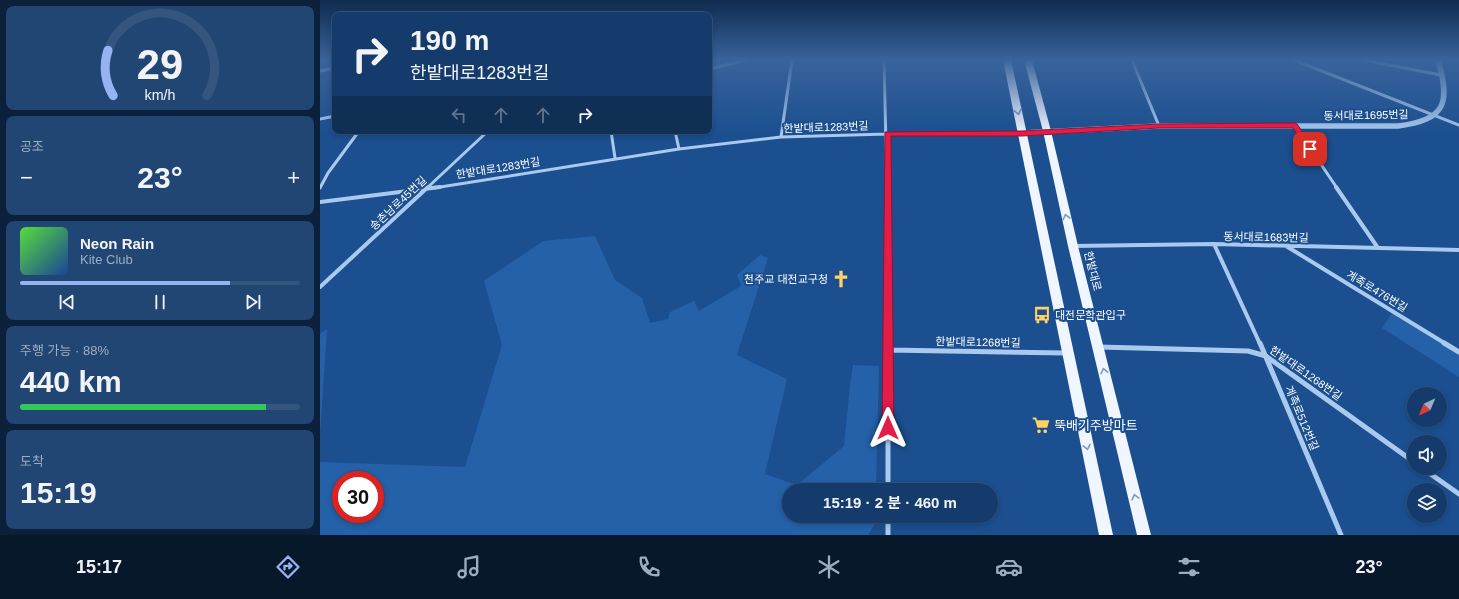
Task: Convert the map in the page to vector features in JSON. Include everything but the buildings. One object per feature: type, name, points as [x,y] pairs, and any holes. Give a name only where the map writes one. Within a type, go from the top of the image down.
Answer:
[{"type":"main road","points":[[1013,85],[1066,353],[1106,535]]},
{"type":"main road","name":"한밭대로","points":[[1035,85],[1144,535]]},
{"type":"street","points":[[781,137],[788,85]]},
{"type":"street","points":[[885,85],[887,134],[888,483]]},
{"type":"street","points":[[1142,85],[1159,126]]},
{"type":"street","name":"동서대로1695번길","points":[[1357,85],[1435,116]]},
{"type":"street","points":[[1442,85],[1444,100],[1435,116],[1459,126]]},
{"type":"street","name":"동서대로1695번길","points":[[1022,133],[1159,126],[1398,126],[1419,124],[1435,116]]},
{"type":"street","points":[[320,119],[332,117]]},
{"type":"street","points":[[1295,125],[1378,248]]},
{"type":"street","name":"한밭대로1283번길","points":[[320,202],[427,189],[679,148],[781,137],[887,134],[1022,133]]},
{"type":"street","points":[[320,188],[328,173],[357,134]]},
{"type":"street","name":"송촌남로45번길","points":[[320,287],[485,134]]},
{"type":"street","points":[[611,134],[615,158]]},
{"type":"street","points":[[676,134],[679,148]]},
{"type":"street","name":"동서대로1683번길","points":[[1073,246],[1214,244],[1459,250]]},
{"type":"street","name":"계족로512번길","points":[[1214,244],[1266,356],[1341,535]]},
{"type":"street","name":"계족로476번길","points":[[1286,246],[1459,352]]},
{"type":"street","name":"한밭대로1268번길","points":[[1098,347],[1248,351],[1266,356],[1407,457]]},
{"type":"street","name":"한밭대로1268번길","points":[[888,350],[1066,353]]},
{"type":"street","points":[[1432,475],[1459,494]]},
{"type":"street","points":[[888,523],[888,535]]},
{"type":"shaded area","points":[[595,236],[615,280],[642,298],[650,323],[668,319],[670,312],[694,301],[699,311],[741,286],[737,275],[760,255],[768,258],[737,355],[787,379],[765,474],[791,483],[782,483],[782,523],[875,523],[868,535],[320,535],[320,462],[465,467],[502,345],[484,281],[543,241]]},
{"type":"shaded area","points":[[1394,310],[1459,351],[1459,377],[1382,328]]},
{"type":"shaded area","points":[[327,329],[320,435],[320,334]]},
{"type":"shaded area","points":[[853,365],[879,366],[876,483],[799,483],[844,446]]},
{"type":"place","name":"천주교 대전교구청","points":[[841,279]]},
{"type":"place","name":"대전문학관입구","points":[[1042,315]]},
{"type":"place","name":"뚝배기주방마트","points":[[1041,425]]},
{"type":"route","points":[[888,428],[887,134],[1022,133],[1159,126],[1295,125],[1310,149]]}]
